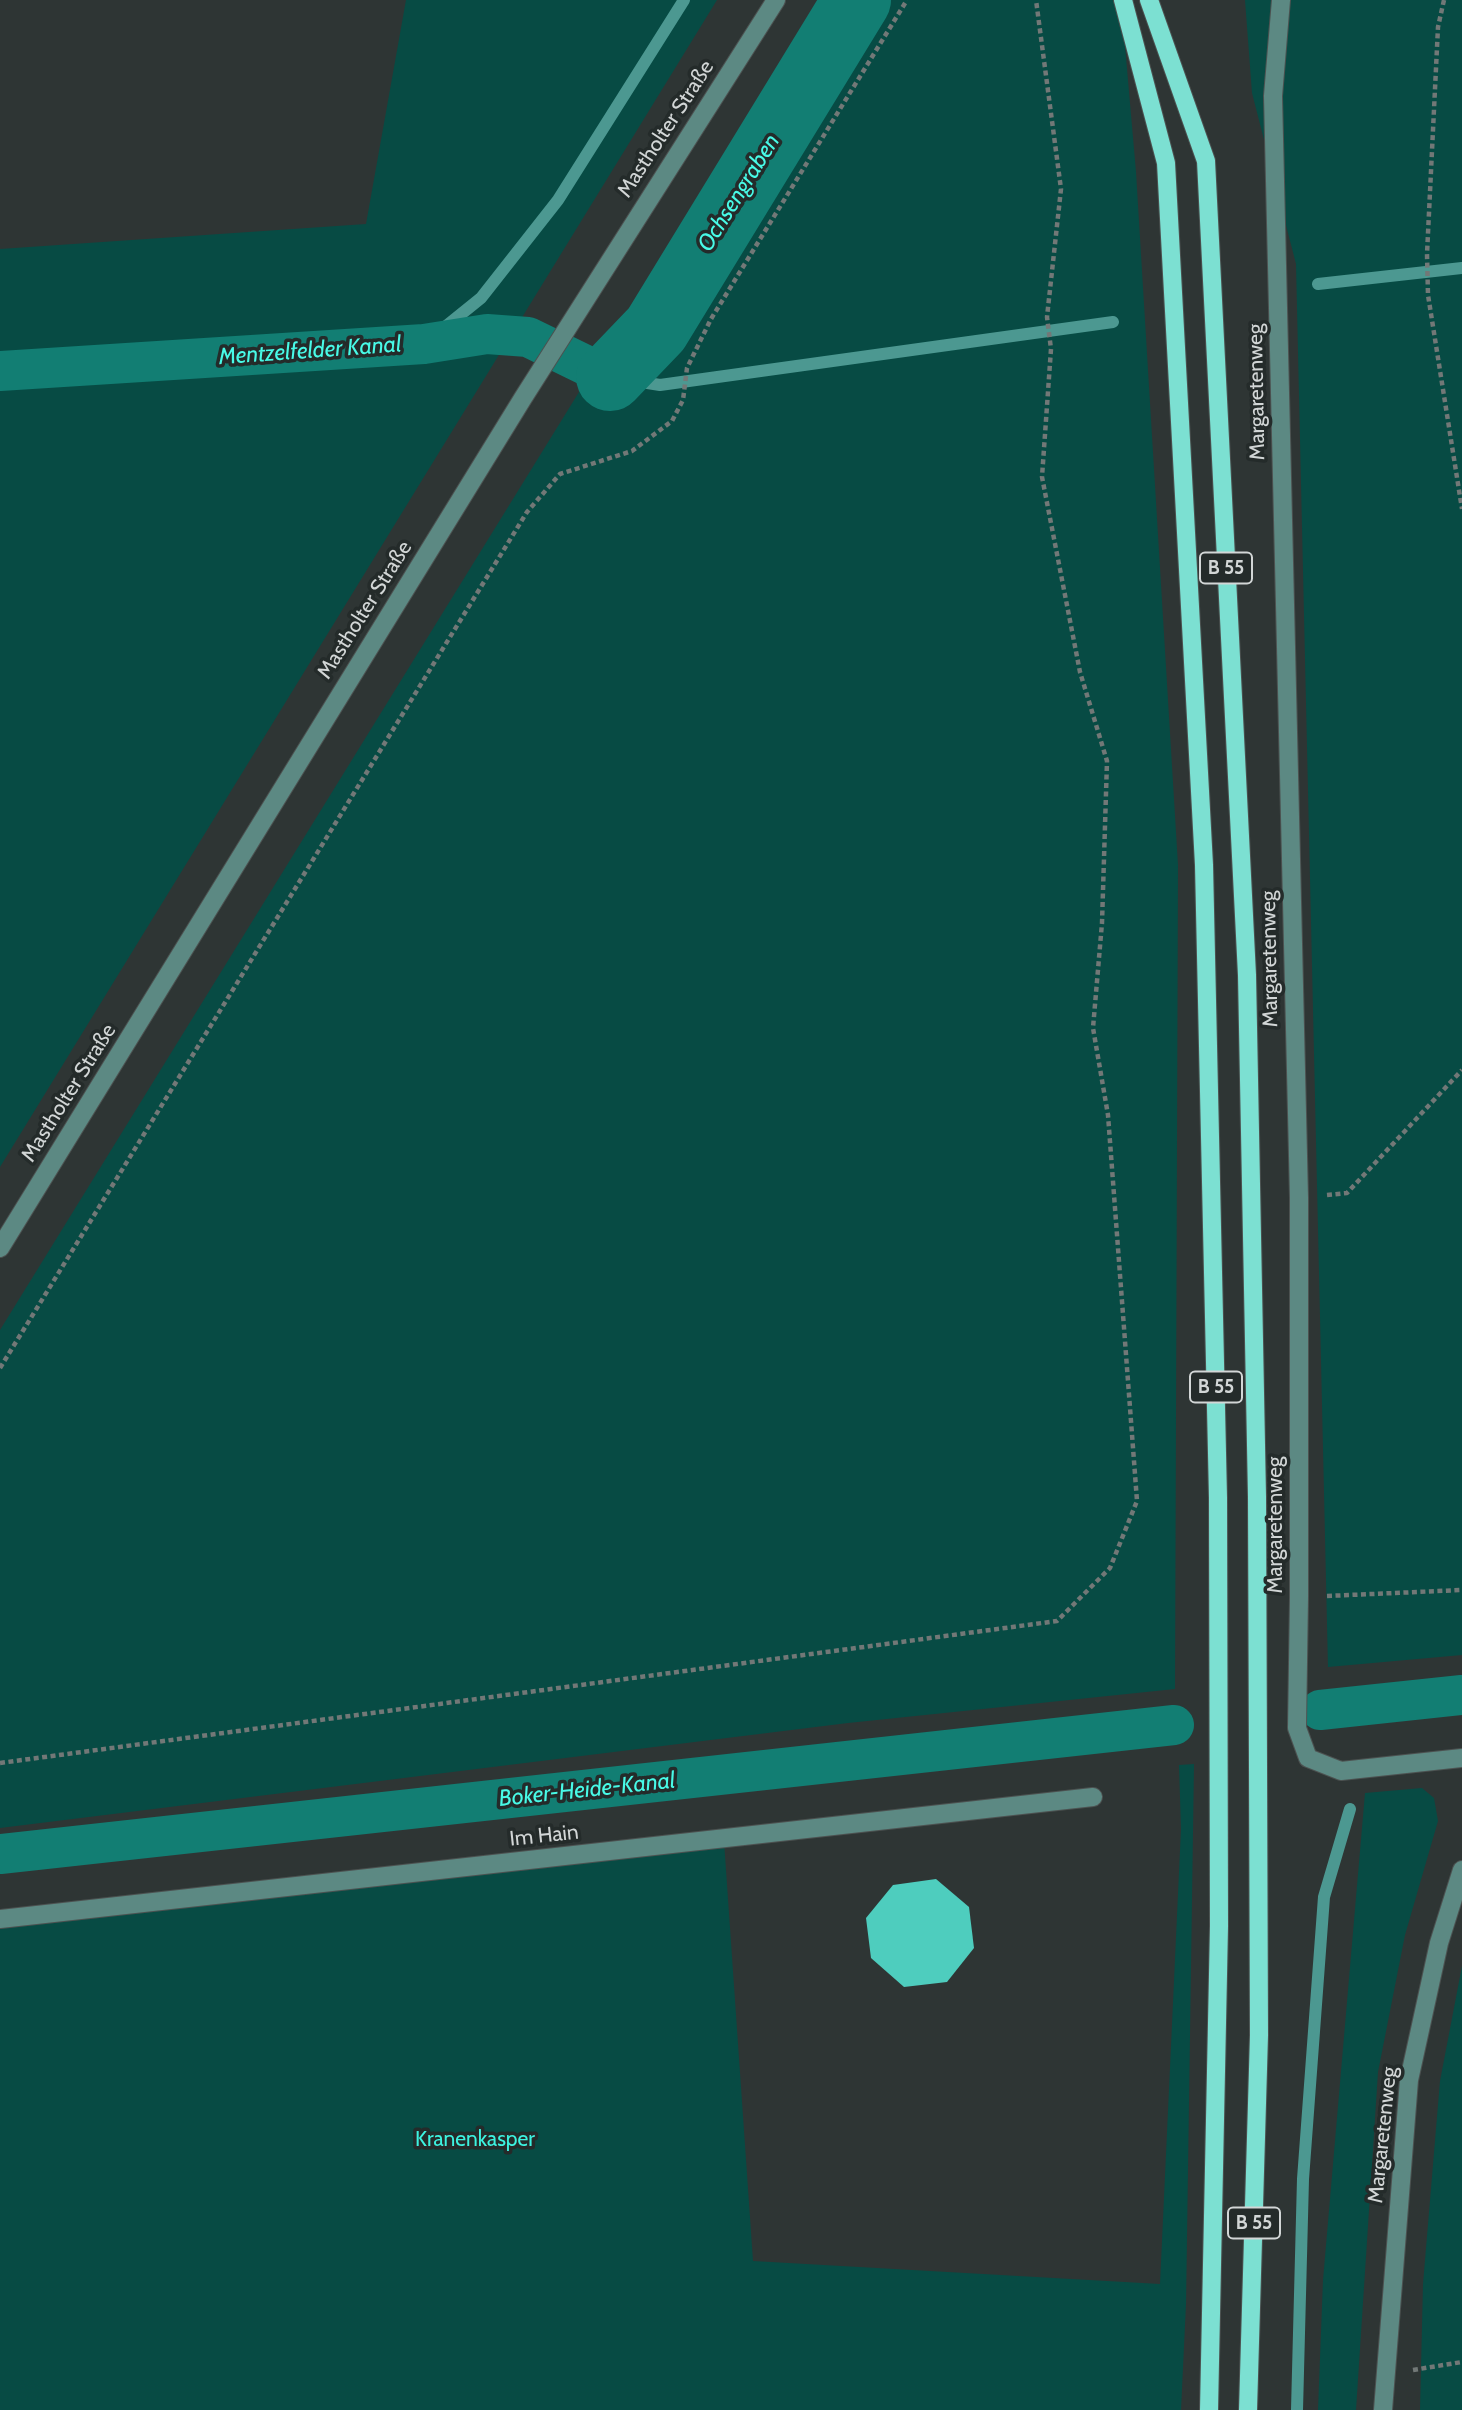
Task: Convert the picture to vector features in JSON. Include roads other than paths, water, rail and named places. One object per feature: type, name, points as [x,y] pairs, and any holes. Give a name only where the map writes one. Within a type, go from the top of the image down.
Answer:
[{"type":"main road","name":"B 55","points":[[1123,0],[1166,163],[1204,865],[1218,1498],[1219,1926],[1209,2410]]},
{"type":"main road","name":"B 55","points":[[1149,0],[1206,161],[1247,975],[1257,1497],[1259,2035],[1248,2410]]},
{"type":"street","name":"Mastholter Straße","points":[[0,1248],[523,398],[776,0]]},
{"type":"street","name":"Margaretenweg","points":[[1281,0],[1273,96],[1298,1198],[1297,1728],[1308,1758],[1340,1771],[1462,1758]]},
{"type":"street","name":"Im Hain","points":[[0,1919],[1093,1797]]},
{"type":"street","name":"Margaretenweg","points":[[1383,2410],[1409,2080],[1439,1943],[1462,1870]]},
{"type":"waterway","points":[[424,344],[481,298],[558,200],[684,0]]},
{"type":"waterway","name":"Ochsengraben","points":[[610,377],[656,329],[857,0]]},
{"type":"waterway","points":[[1318,284],[1462,268]]},
{"type":"waterway","points":[[610,377],[660,385],[1113,322]]},
{"type":"waterway","name":"Mentzelfelder Kanal","points":[[0,371],[424,344],[487,334],[528,337],[610,377]]},
{"type":"waterway","name":"Boker-Heide-Kanal","points":[[1320,1710],[1462,1695]]},
{"type":"waterway","name":"Boker-Heide-Kanal","points":[[0,1854],[1174,1725]]},
{"type":"waterway","points":[[1297,2410],[1303,2179],[1324,1897],[1350,1809]]},
{"type":"park label","name":"Kranenkasper","points":[[475,2140]]}]
